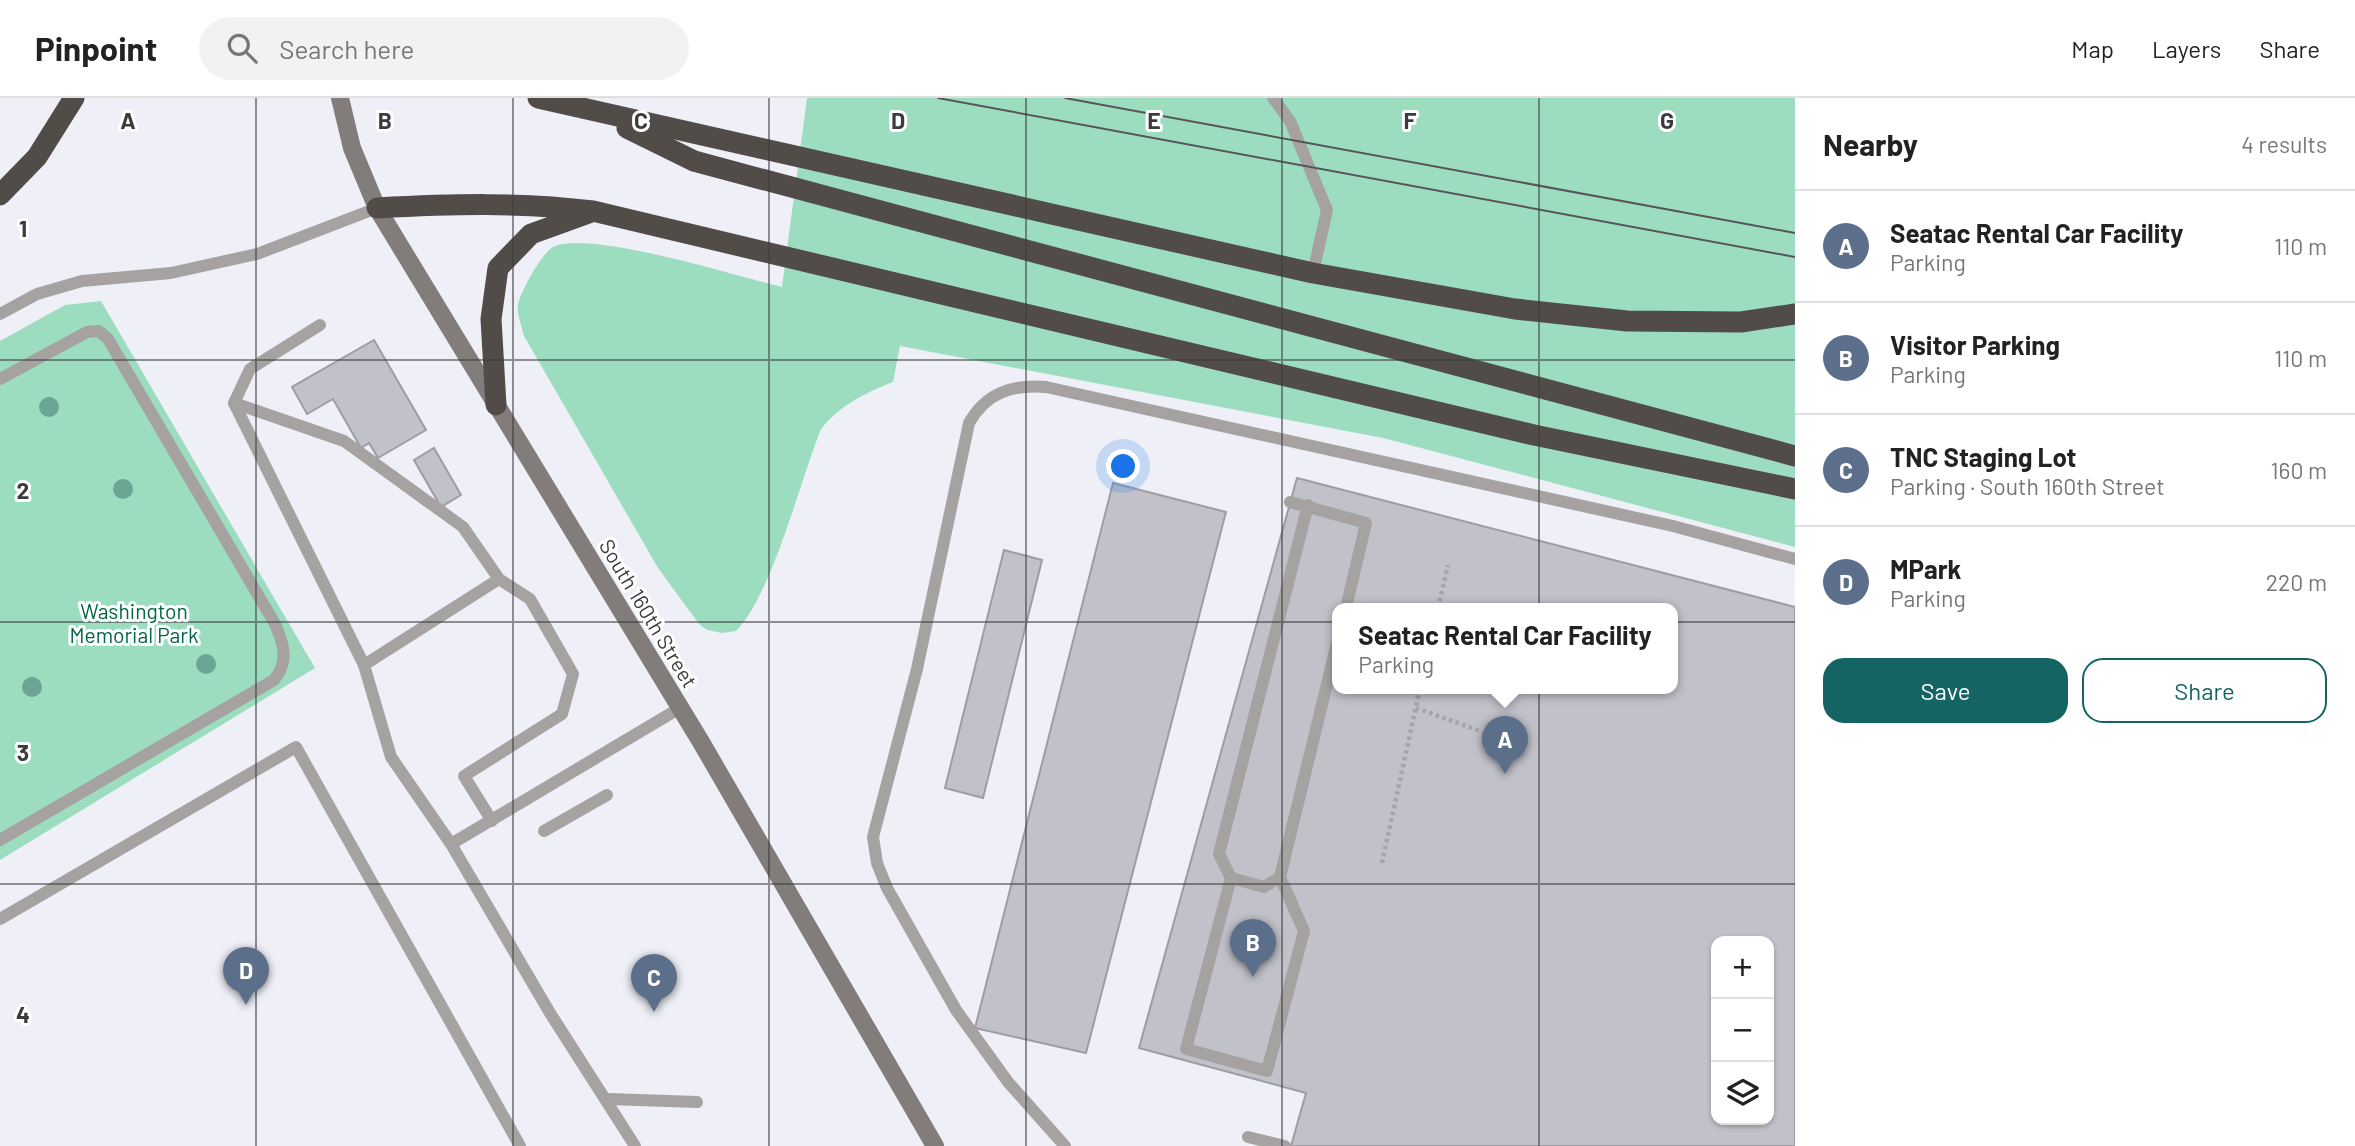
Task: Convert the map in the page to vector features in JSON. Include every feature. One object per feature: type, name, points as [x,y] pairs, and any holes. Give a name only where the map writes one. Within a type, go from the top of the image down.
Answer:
[{"type":"highway","points":[[0,195],[37,157],[74,98]]},
{"type":"highway","points":[[538,98],[1313,273],[1515,309],[1627,321],[1741,322],[1795,314]]},
{"type":"highway","points":[[594,112],[694,161],[1795,456]]},
{"type":"highway","points":[[377,208],[471,202],[544,205],[593,211],[1534,435],[1795,489]]},
{"type":"highway","points":[[496,405],[491,319],[498,268],[531,234],[593,211]]},
{"type":"main road","name":"South 160th Street","points":[[340,99],[352,148],[377,208],[680,708],[935,1146]]},
{"type":"lane","points":[[1273,98],[1290,121],[1327,210],[1313,273]]},
{"type":"lane","points":[[0,314],[37,294],[82,281],[171,273],[257,254],[377,208]]},
{"type":"lane","points":[[234,403],[250,369],[320,325]]},
{"type":"lane","points":[[0,379],[86,332],[99,331],[108,339],[275,624],[283,642],[284,655],[283,670],[274,680],[0,840]]},
{"type":"lane","points":[[1065,1146],[1008,1082],[956,1010],[887,888],[877,863],[873,837],[917,670],[968,424],[981,405],[1009,388],[1026,385],[1046,387],[1659,523],[1795,559]]},
{"type":"lane","points":[[234,403],[344,441],[463,527],[499,579],[530,599],[573,674],[562,714],[464,776],[492,821]]},
{"type":"lane","points":[[234,403],[365,665],[391,757],[451,844],[550,1013],[608,1099],[635,1146]]},
{"type":"lane","points":[[1290,502],[1366,523],[1347,603]]},
{"type":"lane","points":[[1308,505],[1219,854],[1231,878],[1186,1049],[1267,1071],[1304,930],[1280,877],[1332,664]]},
{"type":"lane","points":[[365,665],[499,579]]},
{"type":"lane","points":[[451,844],[680,708]]},
{"type":"lane","points":[[0,919],[296,747],[520,1146]]},
{"type":"lane","points":[[544,831],[607,795]]},
{"type":"lane","points":[[1231,878],[1264,887],[1280,877]]},
{"type":"lane","points":[[608,1099],[697,1102]]},
{"type":"lane","points":[[1248,1137],[1285,1146]]},
{"type":"path","points":[[1438,603],[1448,565]]},
{"type":"path","points":[[1382,863],[1419,694]]},
{"type":"path","points":[[1416,708],[1480,731]]},
{"type":"green space","points":[[807,98],[1795,98],[1795,547],[1383,438],[900,346],[893,382],[854,401],[836,413],[821,429],[773,565],[749,614],[736,631],[722,633],[707,630],[699,624],[658,568],[524,336],[518,316],[518,304],[528,281],[550,249],[574,243],[632,249],[782,287]]},
{"type":"green space","name":"Washington Memorial Park","points":[[101,301],[315,668],[0,860],[0,341],[65,305]]},
{"type":"building","points":[[374,340],[426,430],[378,458],[369,443],[361,448],[333,399],[307,414],[292,387]]},
{"type":"building","points":[[434,448],[461,495],[441,507],[414,460]]},
{"type":"building","points":[[1297,478],[1795,607],[1795,1146],[1291,1146],[1306,1093],[1139,1048]]},
{"type":"building","points":[[1113,483],[1226,512],[1086,1053],[975,1028]]},
{"type":"building","points":[[1004,550],[1042,560],[983,798],[945,788]]},
{"type":"tram line","points":[[938,98],[1795,257]]},
{"type":"tram line","points":[[1065,98],[1795,233]]},
{"type":"place","name":"Seatac Rental Car Facility","points":[[1505,774]]},
{"type":"place","name":"Visitor Parking","points":[[1253,977]]},
{"type":"place","name":"MPark","points":[[246,1005]]},
{"type":"place","name":"TNC Staging Lot","points":[[654,1012]]}]
